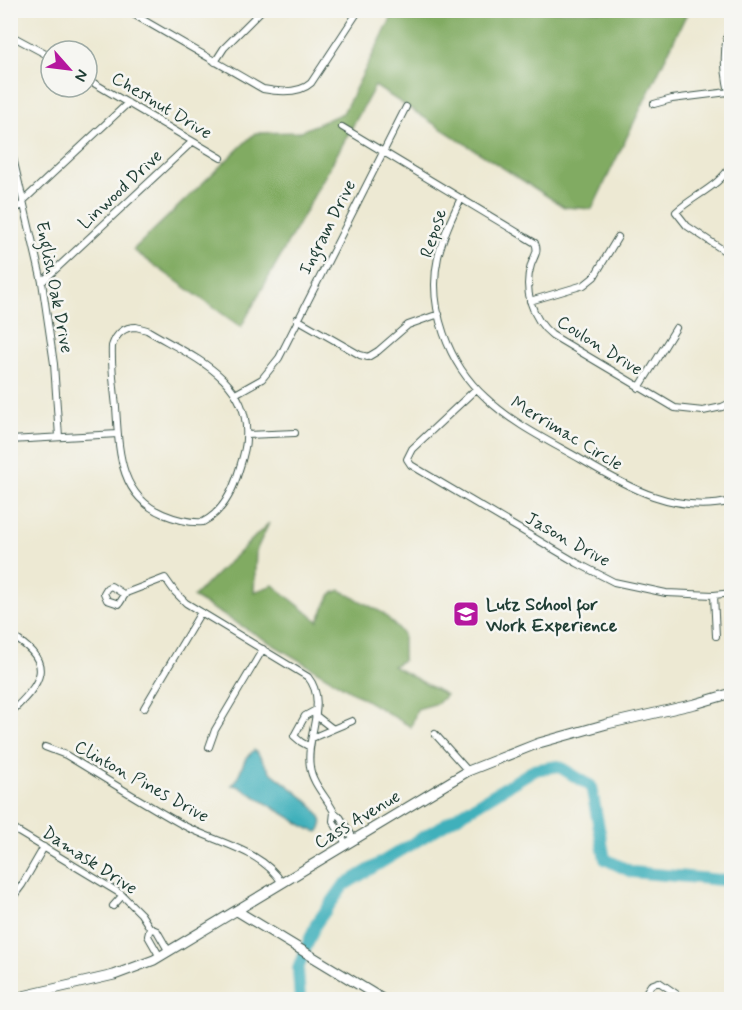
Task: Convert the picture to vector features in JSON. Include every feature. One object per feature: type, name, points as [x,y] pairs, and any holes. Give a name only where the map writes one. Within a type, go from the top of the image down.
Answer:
[{"type":"main road","name":"Cass Avenue","points":[[10,999],[136,969],[169,952],[468,771],[539,743],[732,693]]},
{"type":"main road","points":[[237,911],[384,999]]},
{"type":"street","points":[[215,62],[224,48],[262,10]]},
{"type":"street","points":[[131,12],[263,89],[287,91],[300,90],[311,83],[359,10]]},
{"type":"street","points":[[732,22],[725,45],[728,92],[732,105]]},
{"type":"street","points":[[10,35],[39,51]]},
{"type":"street","name":"Chestnut Drive","points":[[99,86],[221,158]]},
{"type":"street","points":[[654,104],[672,99],[728,92]]},
{"type":"street","points":[[10,213],[128,103]]},
{"type":"street","name":"Ingram Drive","points":[[237,393],[262,379],[277,361],[406,107]]},
{"type":"street","name":"Coulon Drive","points":[[342,127],[384,150],[536,243],[537,250],[528,278],[530,301],[540,324],[552,335],[639,388],[684,410],[711,410],[732,402]]},
{"type":"street","name":"Linwood Drive","points":[[42,282],[192,142]]},
{"type":"street","name":"English Oak Drive","points":[[10,145],[42,282],[54,364],[58,437]]},
{"type":"street","points":[[732,164],[725,175],[714,185],[686,202],[676,212],[687,226],[732,256]]},
{"type":"street","name":"Repose","points":[[439,314],[435,279],[438,258],[444,236],[461,198]]},
{"type":"street","points":[[530,301],[578,288],[590,281],[618,237]]},
{"type":"street","points":[[297,319],[360,356],[368,357],[408,325],[439,314]]},
{"type":"street","name":"Merrimac Circle","points":[[439,314],[454,358],[476,388],[509,417],[618,482],[643,494],[687,503],[732,501]]},
{"type":"street","points":[[136,327],[147,330],[222,377],[237,393],[244,414],[247,435],[239,470],[229,496],[209,519],[197,523],[175,519],[158,512],[135,495],[122,468],[118,434],[112,346],[117,334],[124,329],[136,327]]},
{"type":"street","points":[[639,388],[676,328]]},
{"type":"street","name":"Jason Drive","points":[[476,388],[412,449],[407,459],[416,469],[577,563],[621,584],[666,593],[714,595],[732,593]]},
{"type":"street","points":[[247,435],[295,433]]},
{"type":"street","points":[[10,440],[118,434]]},
{"type":"street","points":[[124,595],[165,578],[178,596],[298,669],[310,679],[316,693],[309,759],[312,775],[334,812],[340,817],[350,842]]},
{"type":"street","points":[[714,595],[716,636]]},
{"type":"street","points":[[144,708],[201,612]]},
{"type":"street","points":[[10,635],[32,650],[39,672],[34,690],[10,713]]},
{"type":"street","points":[[209,747],[216,730],[263,649]]},
{"type":"street","points":[[315,713],[333,729]]},
{"type":"street","points":[[310,747],[294,736],[305,716],[315,713]]},
{"type":"street","points":[[312,738],[352,721]]},
{"type":"street","points":[[435,734],[468,771]]},
{"type":"street","name":"Clinton Pines Drive","points":[[45,747],[66,755],[185,826],[234,846],[273,870],[282,883]]},
{"type":"street","name":"Damask Drive","points":[[10,827],[122,896],[141,914],[150,928],[157,931],[169,952]]},
{"type":"street","points":[[10,901],[44,847]]},
{"type":"street","points":[[113,906],[122,896]]},
{"type":"street","points":[[150,928],[148,936],[159,957]]},
{"type":"street","points":[[641,999],[651,985],[659,982],[686,999]]},
{"type":"green space","points":[[395,11],[688,11],[592,209],[564,207],[375,86],[241,327],[133,250],[255,133],[299,132],[343,113]]},
{"type":"green space","points":[[269,523],[256,551],[254,592],[273,585],[318,621],[331,594],[340,590],[383,613],[403,634],[403,660],[393,666],[446,695],[438,703],[417,709],[411,727],[193,597]]},
{"type":"water","points":[[254,750],[271,772],[314,808],[322,825],[318,832],[309,829],[238,786],[232,785],[245,760]]},
{"type":"waterway","points":[[300,1000],[298,969],[305,950],[316,924],[344,885],[534,770],[558,766],[591,786],[605,859],[632,872],[732,881]]},
{"type":"place","name":"Lutz School for Work Experience","points":[[466,614]]}]
